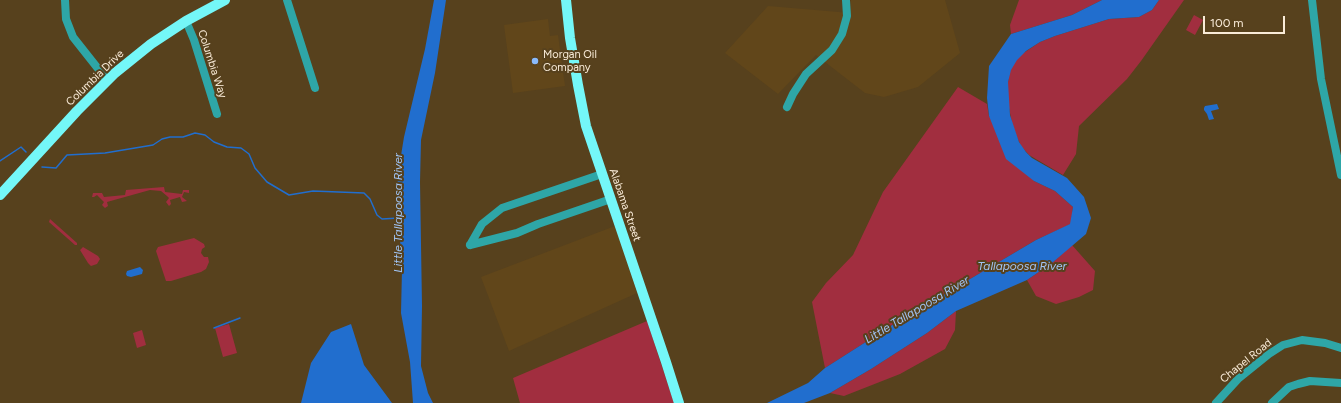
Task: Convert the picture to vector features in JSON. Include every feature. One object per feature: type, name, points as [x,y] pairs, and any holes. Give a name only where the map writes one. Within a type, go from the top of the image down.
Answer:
[{"type":"main road","name":"Columbia Drive","points":[[0,195],[107,80],[150,44],[186,21],[225,0]]},
{"type":"main road","name":"Alabama Street","points":[[568,3],[570,38],[586,126],[679,403]]},
{"type":"street","points":[[65,0],[66,19],[73,37],[107,80]]},
{"type":"street","points":[[287,0],[315,88]]},
{"type":"street","points":[[787,107],[793,94],[806,74],[832,50],[842,34],[847,16],[846,0]]},
{"type":"street","points":[[1312,0],[1321,79],[1341,175]]},
{"type":"street","name":"Columbia Way","points":[[186,21],[194,40],[217,114]]},
{"type":"street","points":[[602,174],[502,208],[482,224],[470,245],[517,233],[538,224],[610,199]]},
{"type":"street","name":"Chapel Road","points":[[1216,403],[1238,379],[1269,354],[1283,345],[1302,340],[1325,343],[1341,348]]},
{"type":"street","points":[[1272,403],[1289,387],[1298,384],[1310,381],[1341,383]]},
{"type":"shaded area","points":[[851,0],[945,0],[960,53],[918,87],[884,97],[865,93],[816,55],[778,94],[725,53],[768,6],[850,13]]},
{"type":"shaded area","points":[[1019,0],[1102,0],[1072,15],[1011,34],[1010,25]]},
{"type":"shaded area","points":[[1159,0],[1184,0],[1127,79],[1079,126],[1076,154],[1063,175],[1029,155],[1021,146],[1016,135],[1008,103],[1009,74],[1012,66],[1019,56],[1040,42],[1055,36],[1109,19],[1139,17],[1152,10]]},
{"type":"shaded area","points":[[1194,15],[1203,20],[1195,35],[1186,30]]},
{"type":"shaded area","name":"Morgan Oil Company","points":[[548,19],[550,36],[558,35],[565,86],[513,93],[504,25]]},
{"type":"shaded area","points":[[958,87],[987,104],[989,116],[1034,181],[1055,191],[1073,207],[1071,224],[1036,240],[894,324],[825,368],[812,302],[826,283],[853,255],[883,192]]},
{"type":"shaded area","points":[[164,187],[165,192],[182,194],[183,190],[189,190],[189,193],[184,192],[182,197],[187,201],[182,202],[180,197],[170,200],[171,204],[169,206],[166,202],[169,198],[167,196],[161,191],[150,190],[107,202],[108,206],[105,208],[102,205],[104,202],[97,195],[92,197],[93,193],[102,193],[104,197],[125,195],[126,190]]},
{"type":"shaded area","points":[[50,219],[77,243],[77,245],[75,245],[49,222]]},
{"type":"shaded area","points":[[615,226],[637,293],[509,351],[481,277]]},
{"type":"shaded area","points":[[194,238],[204,244],[205,247],[202,249],[201,253],[204,257],[208,257],[209,262],[206,269],[201,272],[171,281],[166,281],[156,251],[158,247]]},
{"type":"shaded area","points":[[1072,245],[1095,271],[1093,290],[1079,297],[1056,304],[1036,296],[1027,280],[1052,263]]},
{"type":"shaded area","points":[[83,247],[98,256],[100,259],[97,264],[91,266],[88,263],[80,250]]},
{"type":"shaded area","points":[[956,311],[955,330],[945,349],[900,374],[844,396],[830,393],[927,333]]},
{"type":"shaded area","points":[[647,321],[674,403],[520,403],[513,378]]},
{"type":"shaded area","points":[[229,324],[237,353],[223,357],[215,328]]},
{"type":"shaded area","points":[[142,330],[146,345],[137,348],[133,333]]},
{"type":"water","points":[[434,0],[446,0],[435,73],[421,140],[420,182],[422,306],[421,366],[428,393],[433,403],[413,403],[410,362],[401,313],[402,269],[397,194],[398,174],[404,137],[425,49]]},
{"type":"water","name":"Tallapoosa River","points":[[1102,0],[1159,0],[1152,10],[1139,17],[1109,19],[1040,42],[1026,51],[1017,60],[1011,70],[1008,82],[1010,115],[1019,142],[1032,158],[1067,178],[1084,197],[1091,218],[1086,234],[1052,263],[1027,280],[956,311],[927,333],[830,393],[804,403],[767,403],[808,383],[825,368],[894,324],[1036,240],[1070,224],[1073,207],[1055,191],[1034,181],[1006,159],[989,116],[987,98],[989,66],[1011,34],[1072,15]]},
{"type":"water","points":[[1217,104],[1219,109],[1211,111],[1214,119],[1209,120],[1204,110],[1205,106]]},
{"type":"water","points":[[140,267],[143,270],[142,274],[131,277],[127,276],[127,271]]},
{"type":"water","points":[[351,324],[364,365],[392,403],[301,403],[311,363],[331,332]]},
{"type":"waterway","name":"Little Tallapoosa River","points":[[42,167],[56,168],[67,155],[105,153],[153,145],[162,139],[170,137],[183,137],[195,133],[205,135],[214,142],[227,147],[241,148],[249,154],[255,168],[267,182],[289,195],[313,191],[364,193],[370,199],[377,215],[382,219],[399,218]]},
{"type":"waterway","points":[[0,161],[21,147],[26,152]]},
{"type":"waterway","points":[[214,328],[240,318]]},
{"type":"place","name":"Morgan Oil Company","points":[[535,61]]}]
